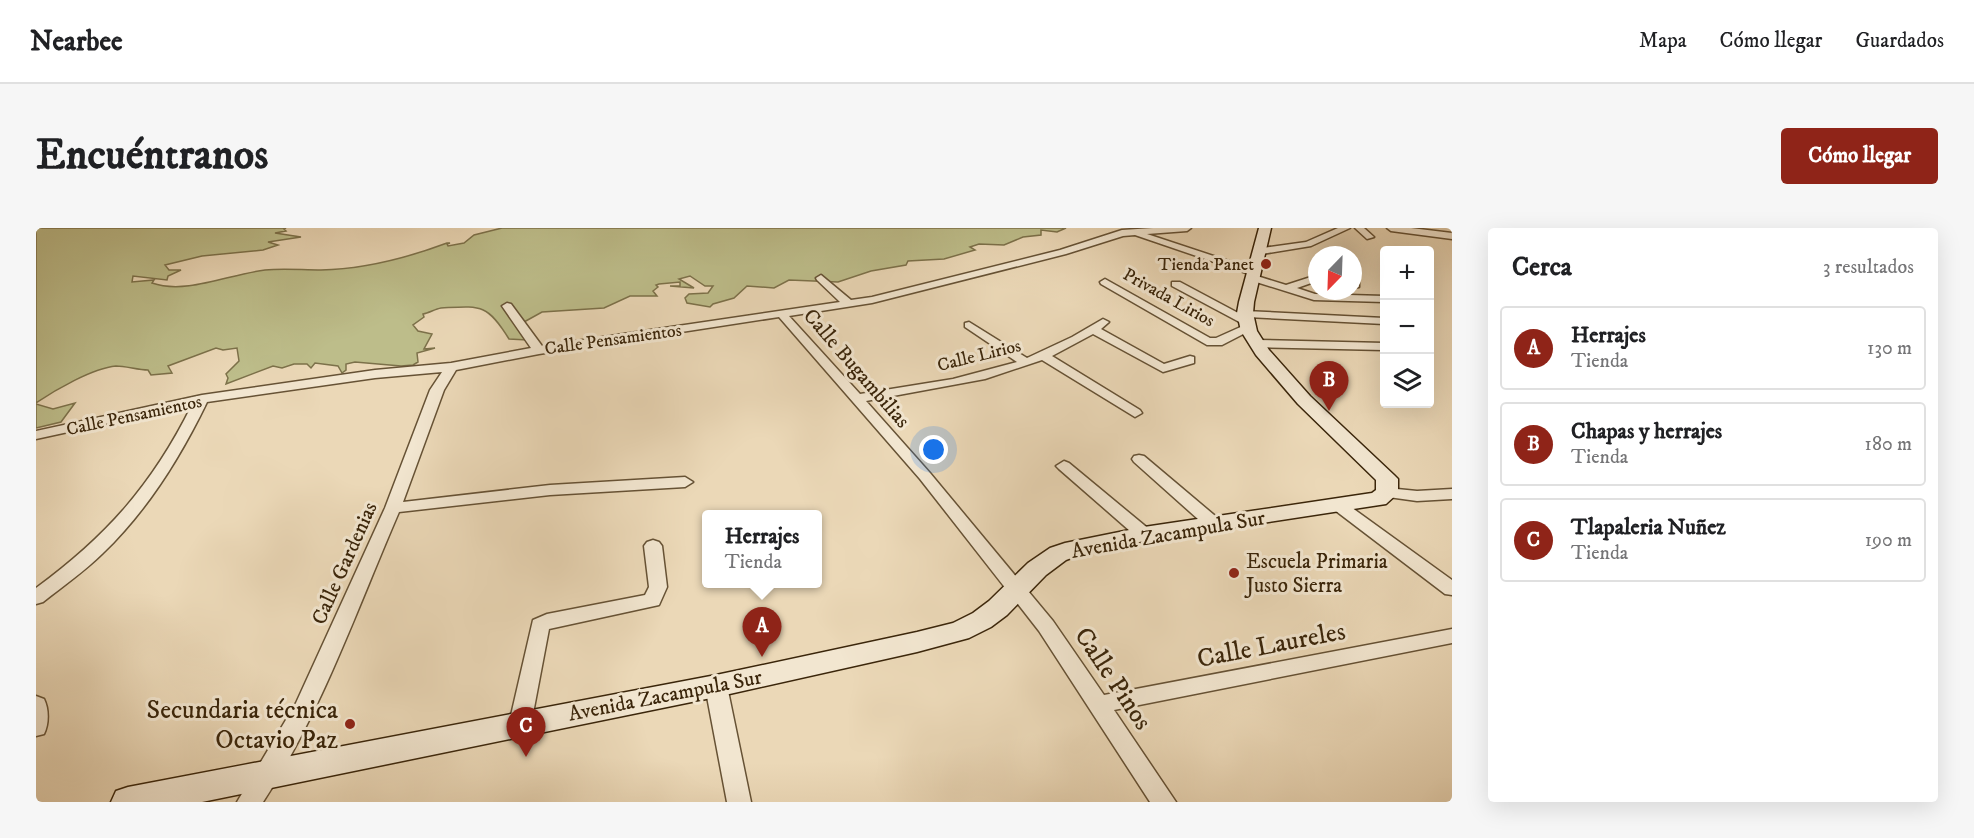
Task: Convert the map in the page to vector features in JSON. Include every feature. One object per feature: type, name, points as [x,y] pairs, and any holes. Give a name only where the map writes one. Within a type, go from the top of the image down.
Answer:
[{"type":"main road","points":[[1259,257],[1249,327],[1293,389],[1387,479],[1388,493]]},
{"type":"main road","name":"Avenida Zacampula Sur","points":[[128,802],[716,686],[960,631],[982,620],[998,608],[1037,569],[1058,554],[1073,549],[1144,534],[1369,501],[1388,493]]},
{"type":"street","points":[[1112,228],[1259,257],[1308,244],[1346,228]]},
{"type":"street","name":"Calle Pensamientos","points":[[36,435],[202,399],[375,374],[452,366],[539,350],[849,304],[975,276],[1127,232],[1187,228]]},
{"type":"street","points":[[1359,228],[1370,237]]},
{"type":"street","points":[[1391,228],[1452,236]]},
{"type":"street","points":[[1427,228],[1452,244]]},
{"type":"street","points":[[1259,257],[1287,288],[1314,297],[1380,298]]},
{"type":"street","points":[[821,278],[849,304]]},
{"type":"street","points":[[1287,288],[1308,281]]},
{"type":"street","name":"Privada Lirios","points":[[1105,282],[1207,340],[1218,342],[1249,327]]},
{"type":"street","points":[[1176,284],[1249,327],[1380,346]]},
{"type":"street","points":[[507,306],[539,350]]},
{"type":"street","name":"Calle Bugambilias","points":[[781,314],[925,476],[1016,588]]},
{"type":"street","points":[[1249,327],[1380,321]]},
{"type":"street","points":[[969,325],[1027,363]]},
{"type":"street","name":"Calle Lirios","points":[[856,399],[992,373],[1027,363],[1098,326],[1163,368],[1190,360]]},
{"type":"street","points":[[1041,356],[1135,413]]},
{"type":"street","name":"Calle Gardenias","points":[[249,802],[268,774],[305,706],[393,508],[437,390],[452,366]]},
{"type":"street","points":[[36,597],[79,565],[109,537],[189,428],[202,399]]},
{"type":"street","points":[[1139,459],[1214,524]]},
{"type":"street","points":[[1064,466],[1144,534]]},
{"type":"street","points":[[393,508],[550,489],[685,482]]},
{"type":"street","points":[[1388,493],[1417,496],[1452,494]]},
{"type":"street","points":[[1338,505],[1452,589]]},
{"type":"street","points":[[520,724],[540,625],[547,621],[652,600],[658,587],[653,546]]},
{"type":"street","name":"Calle Pinos","points":[[1016,588],[1046,626],[1100,704],[1164,802]]},
{"type":"street","name":"Calle Laureles","points":[[1100,704],[1452,636]]},
{"type":"street","points":[[716,686],[739,802]]},
{"type":"street","points":[[36,705],[36,727]]},
{"type":"green space","points":[[36,228],[286,228],[284,229],[286,231],[275,233],[301,237],[268,242],[278,245],[263,250],[202,256],[165,265],[169,270],[181,270],[168,276],[167,280],[133,276],[132,282],[154,280],[152,283],[179,287],[265,270],[321,270],[369,265],[401,258],[447,243],[450,243],[447,244],[448,246],[464,243],[474,235],[502,228],[1066,228],[1057,232],[1041,230],[1041,235],[1023,237],[1004,245],[979,244],[970,247],[975,250],[944,259],[908,261],[906,265],[871,271],[838,282],[789,280],[774,288],[747,286],[734,298],[710,307],[687,303],[685,298],[689,294],[708,293],[713,286],[705,286],[690,276],[679,279],[694,288],[670,286],[680,286],[680,282],[659,284],[653,291],[657,296],[630,296],[604,308],[542,312],[524,322],[527,340],[509,339],[495,319],[481,309],[474,307],[441,308],[423,314],[424,317],[413,325],[418,331],[432,334],[424,349],[435,348],[417,353],[418,362],[413,365],[355,362],[346,364],[346,370],[342,373],[338,366],[315,363],[311,368],[307,364],[294,364],[282,368],[273,366],[226,384],[228,378],[226,374],[239,361],[237,348],[223,350],[216,348],[168,366],[172,373],[151,375],[148,370],[120,366],[96,371],[74,380],[36,403]]},
{"type":"green space","points":[[75,403],[61,422],[36,428],[36,404],[53,409]]},
{"type":"place","name":"Tienda Panet","points":[[1266,264]]},
{"type":"place","name":"Chapas y herrajes","points":[[1329,411]]},
{"type":"place","name":"Escuela Primaria Justo Sierra","points":[[1234,573]]},
{"type":"place","name":"Herrajes","points":[[762,657]]},
{"type":"place","name":"Secundaria técnica Octavio Paz","points":[[350,724]]},
{"type":"place","name":"Tlapaleria Nuñez","points":[[526,757]]}]
